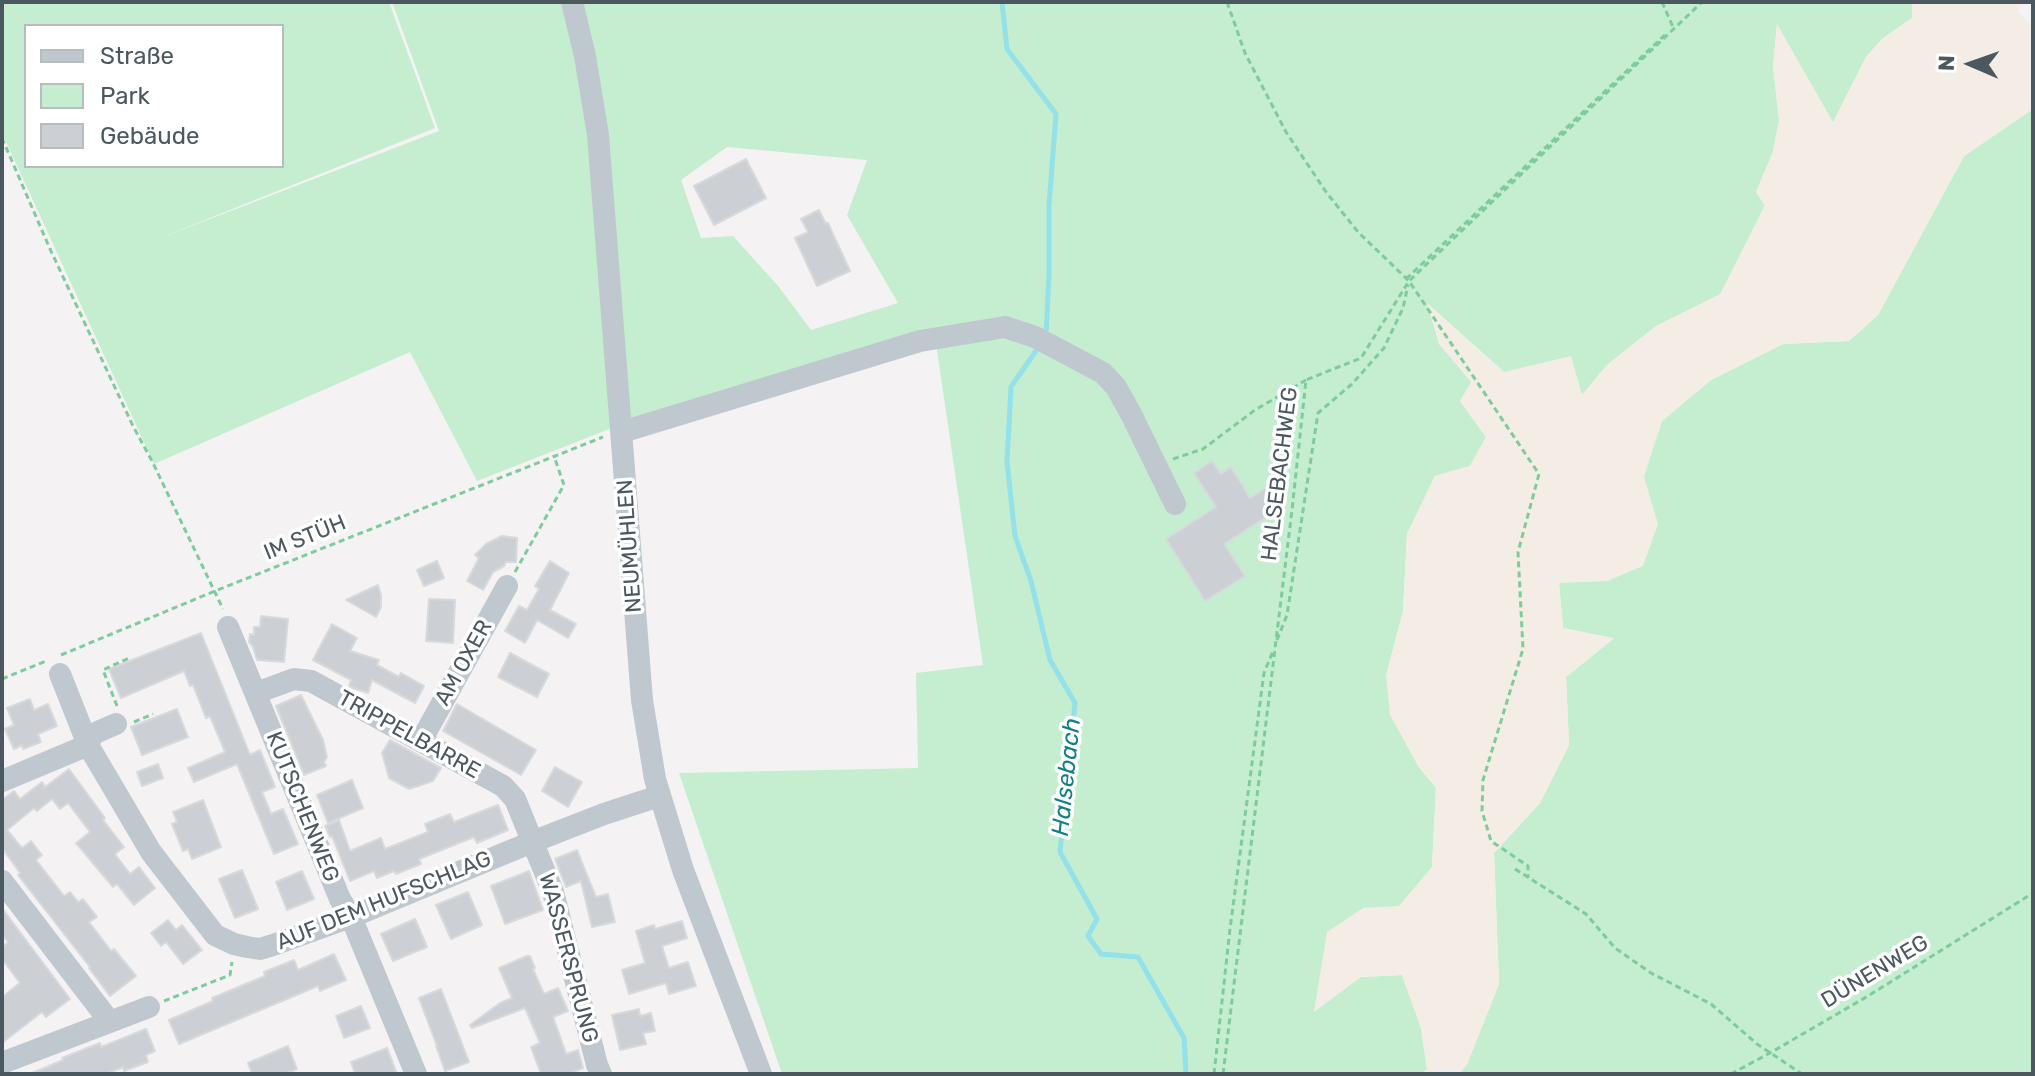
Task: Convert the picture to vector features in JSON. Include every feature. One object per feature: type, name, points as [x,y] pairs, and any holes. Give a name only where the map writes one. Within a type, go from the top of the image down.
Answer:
[{"type":"street","name":"NEUMÜHLEN","points":[[572,2],[598,135],[642,700],[659,796],[683,870],[761,1074]]},
{"type":"street","points":[[622,432],[920,341],[1005,327],[1044,341],[1103,373],[1116,387],[1175,504]]},
{"type":"street","name":"AM OXER","points":[[421,741],[507,586]]},
{"type":"street","name":"KUTSCHENWEG","points":[[228,627],[416,1074]]},
{"type":"street","points":[[60,674],[88,745],[151,852],[215,935],[234,944]]},
{"type":"street","name":"TRIPPELBARRE","points":[[256,693],[294,679],[311,681],[503,786],[515,799],[532,842]]},
{"type":"street","points":[[2,781],[88,745],[93,734],[117,716]]},
{"type":"street","name":"AUF DEM HUFSCHLAG","points":[[234,944],[260,949],[351,917],[604,814],[659,796]]},
{"type":"street","name":"WASSERSPRUNG","points":[[532,842],[553,892],[601,1074]]},
{"type":"street","points":[[2,881],[110,1022]]},
{"type":"street","points":[[2,1063],[149,1007]]},
{"type":"path","points":[[1227,2],[1245,53],[1286,132],[1326,192],[1358,232],[1408,280],[1539,474],[1518,552],[1523,649],[1483,780],[1482,811],[1491,841],[1528,866],[1528,878]]},
{"type":"path","points":[[1662,2],[1673,27]]},
{"type":"path","points":[[1214,1074],[1264,673],[1287,615],[1318,413],[1352,384],[1384,348],[1403,308],[1408,280],[1701,2]]},
{"type":"path","name":"HALSEBACHWEG","points":[[1223,1074],[1306,380],[1361,358],[1408,280],[1701,2]]},
{"type":"path","points":[[2,138],[133,426],[215,591]]},
{"type":"path","points":[[1154,461],[1171,460],[1203,449],[1255,410],[1306,380]]},
{"type":"path","name":"IM STÜH","points":[[2,679],[215,591],[605,436],[622,432]]},
{"type":"path","points":[[507,586],[564,485],[554,456]]},
{"type":"path","points":[[117,716],[103,670],[129,658]]},
{"type":"path","points":[[1515,869],[1586,914],[1615,948],[1651,973],[1711,1004],[1770,1053],[1802,1074]]},
{"type":"path","name":"DÜNENWEG","points":[[1731,1074],[1868,996],[2033,893]]},
{"type":"path","points":[[149,1007],[230,975],[234,944]]},
{"type":"green space","points":[[2,2],[389,2],[435,128],[155,240],[439,131],[392,2],[1912,2],[1912,18],[1882,39],[1866,57],[1833,123],[1777,25],[1773,66],[1779,120],[1773,152],[1756,192],[1765,205],[1720,295],[1656,326],[1607,365],[1581,396],[1504,372],[1428,304],[1439,344],[1472,382],[1460,401],[1486,437],[1470,466],[1435,476],[1407,534],[1403,611],[1386,676],[1418,766],[1436,788],[1432,867],[1399,907],[1363,908],[1314,1010],[1361,977],[1402,975],[1421,1028],[1427,1069],[1421,1074],[782,1074],[679,773],[918,768],[916,673],[983,665],[936,343],[617,426],[477,481],[410,352],[154,464],[2,133]],"holes":[[[727,147],[867,160],[847,215],[898,303],[811,330],[779,287],[733,236],[701,238],[681,180]]]},
{"type":"green space","points":[[2033,109],[2033,1074],[1459,1074],[1467,1064],[1499,984],[1494,853],[1540,803],[1569,745],[1566,677],[1613,639],[1563,628],[1559,582],[1607,581],[1658,524],[1643,477],[1662,421],[1711,380],[1783,344],[1849,341],[1878,315],[1964,156]]},
{"type":"sand","points":[[1912,2],[2021,2],[2018,12],[2033,27],[2033,109],[1964,156],[1878,315],[1849,341],[1783,344],[1711,380],[1662,421],[1644,477],[1658,524],[1643,566],[1607,581],[1559,583],[1563,628],[1614,638],[1566,677],[1569,745],[1540,803],[1494,853],[1499,984],[1467,1064],[1459,1074],[1421,1074],[1427,1069],[1421,1028],[1402,975],[1361,977],[1314,1012],[1327,932],[1363,908],[1399,906],[1432,867],[1436,788],[1418,766],[1390,715],[1386,676],[1403,611],[1407,534],[1435,476],[1470,466],[1486,437],[1460,401],[1471,382],[1439,344],[1427,303],[1504,372],[1571,356],[1582,395],[1607,365],[1656,326],[1720,294],[1765,206],[1756,192],[1773,152],[1779,120],[1773,66],[1777,24],[1833,122],[1866,57],[1882,39],[1912,18]]},
{"type":"building","points":[[746,159],[766,198],[714,225],[694,186]]},
{"type":"building","points":[[819,210],[850,271],[817,286],[795,238],[808,232],[801,219]]},
{"type":"building","points":[[1212,461],[1221,474],[1231,467],[1250,498],[1266,488],[1279,509],[1224,544],[1245,576],[1205,601],[1166,539],[1216,507],[1194,473]]},
{"type":"building","points":[[502,536],[517,538],[516,562],[506,562],[493,572],[483,590],[467,581],[479,558],[475,555],[486,544]]},
{"type":"building","points":[[437,561],[444,578],[424,586],[417,570]]},
{"type":"building","points":[[550,561],[569,573],[550,610],[576,624],[568,638],[537,620],[525,643],[505,631],[519,606],[527,610],[539,589],[535,586]]},
{"type":"building","points":[[378,585],[381,607],[376,617],[346,600]]},
{"type":"building","points":[[429,599],[455,600],[453,643],[426,641]]},
{"type":"building","points":[[261,616],[288,619],[284,662],[257,660],[249,642],[250,634],[254,635],[254,627],[260,627]]},
{"type":"building","points":[[332,624],[357,638],[350,651],[379,660],[377,665],[399,677],[401,673],[424,686],[415,703],[372,680],[368,693],[353,688],[349,686],[351,680],[313,660]]},
{"type":"building","points":[[201,633],[250,755],[260,750],[275,787],[262,792],[271,814],[283,809],[298,844],[274,854],[237,764],[194,782],[188,768],[225,752],[210,716],[206,718],[184,671],[121,698],[109,669]]},
{"type":"building","points":[[510,653],[549,674],[537,697],[498,677]]},
{"type":"building","points":[[301,695],[323,740],[327,757],[324,762],[326,766],[304,775],[276,706]]},
{"type":"building","points":[[30,699],[34,710],[48,704],[57,726],[38,734],[41,742],[14,749],[5,729],[14,725],[7,708]]},
{"type":"building","points":[[457,704],[536,750],[521,775],[443,731]]},
{"type":"building","points":[[177,709],[188,737],[142,755],[131,727]]},
{"type":"building","points":[[390,740],[441,768],[433,781],[409,789],[389,778],[382,753]]},
{"type":"building","points":[[158,764],[163,778],[142,786],[137,772]]},
{"type":"building","points":[[555,767],[582,782],[568,807],[542,791]]},
{"type":"building","points":[[69,769],[124,847],[115,854],[130,874],[139,867],[155,888],[134,905],[117,884],[113,887],[76,843],[90,832],[68,803],[60,809],[52,799],[37,811],[34,808],[7,830],[22,848],[31,841],[42,855],[36,860],[64,896],[70,892],[78,902],[83,899],[97,917],[89,922],[111,951],[114,949],[136,976],[110,996],[18,875],[20,873],[2,848],[2,800],[14,791],[20,799],[42,782],[45,787]]},
{"type":"building","points":[[352,780],[363,808],[328,823],[317,795]]},
{"type":"building","points":[[203,800],[221,847],[192,859],[188,849],[183,851],[172,824],[177,822],[173,812]]},
{"type":"building","points":[[498,805],[508,830],[477,843],[474,837],[419,859],[421,864],[377,878],[374,871],[350,881],[325,826],[339,820],[350,851],[381,838],[385,849],[428,832],[425,824],[450,814],[454,822]]},
{"type":"building","points":[[577,850],[596,897],[608,894],[615,922],[592,927],[581,881],[566,887],[555,859]]},
{"type":"building","points":[[242,870],[258,909],[235,918],[219,879]]},
{"type":"building","points":[[302,871],[314,899],[287,910],[276,882]]},
{"type":"building","points":[[529,871],[543,910],[505,924],[491,886]]},
{"type":"building","points":[[468,892],[482,925],[451,939],[436,905]]},
{"type":"building","points":[[2,908],[70,999],[46,1017],[42,1012],[2,1043],[2,997],[20,983],[2,959],[2,947],[8,942],[2,938]]},
{"type":"building","points":[[415,919],[427,947],[393,961],[381,934]]},
{"type":"building","points":[[168,920],[176,930],[182,925],[202,950],[183,964],[166,942],[161,946],[151,933]]},
{"type":"building","points":[[682,921],[687,938],[662,946],[669,968],[688,962],[696,986],[669,994],[666,983],[629,994],[622,970],[645,963],[636,931]]},
{"type":"building","points":[[334,954],[346,980],[320,991],[318,986],[179,1044],[169,1020],[294,960],[298,970]]},
{"type":"building","points":[[530,956],[544,994],[558,988],[568,1011],[553,1017],[566,1054],[578,1050],[583,1068],[568,1074],[541,1074],[531,1047],[540,1043],[525,1008],[472,1028],[470,1025],[512,998],[499,968]]},
{"type":"building","points":[[441,989],[469,1062],[445,1071],[419,998]]},
{"type":"building","points":[[361,1006],[370,1028],[344,1038],[336,1016]]},
{"type":"building","points":[[639,1009],[640,1016],[651,1013],[655,1031],[643,1033],[646,1044],[620,1050],[612,1015]]},
{"type":"building","points":[[146,1029],[155,1051],[146,1055],[148,1062],[106,1074],[30,1074],[100,1043],[101,1047]]},
{"type":"building","points":[[288,1046],[297,1069],[285,1074],[252,1074],[248,1063]]},
{"type":"building","points":[[387,1048],[397,1074],[355,1074],[351,1062]]},
{"type":"waterway","name":"Halsebach","points":[[1002,2],[1007,49],[1056,114],[1049,206],[1046,335]]},
{"type":"waterway","name":"Halsebach","points":[[1040,345],[1011,387],[1007,462],[1015,536],[1031,581],[1050,660],[1075,703],[1060,852],[1097,919],[1088,936],[1101,954],[1138,957],[1184,1038],[1186,1074]]}]
